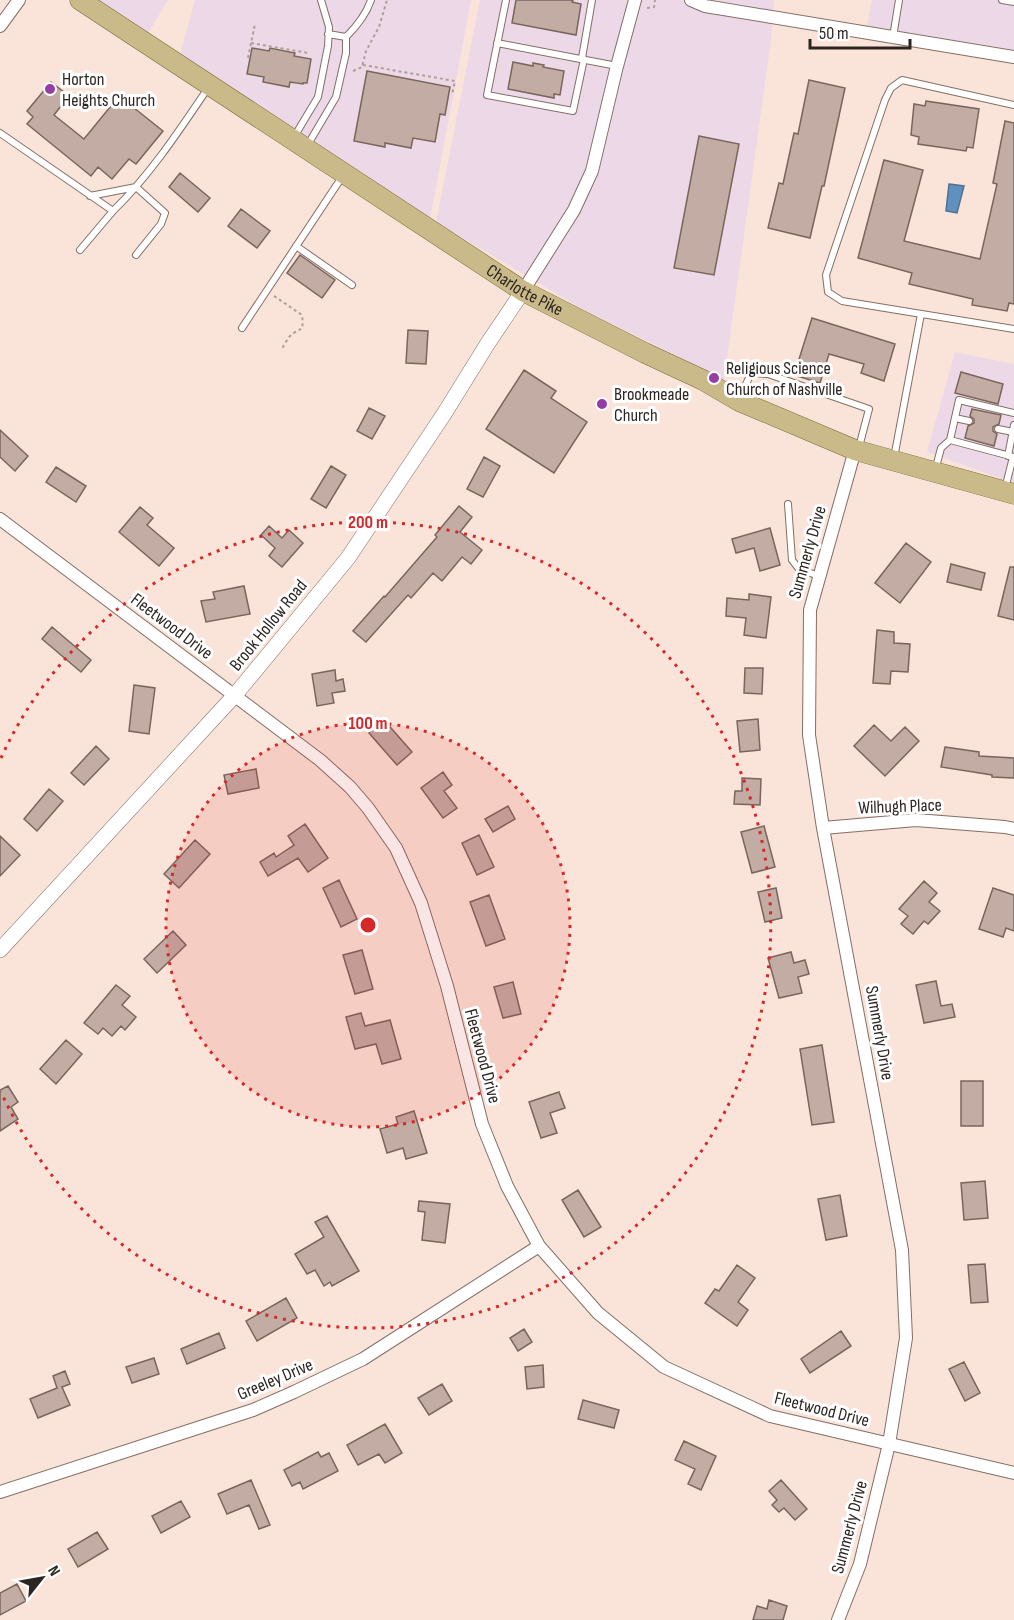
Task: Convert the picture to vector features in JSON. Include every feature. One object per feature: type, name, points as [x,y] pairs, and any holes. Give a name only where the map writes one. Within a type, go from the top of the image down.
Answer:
[{"type":"main road","name":"Charlotte Pike","points":[[80,0],[523,291],[703,380],[739,401],[857,451],[1009,493]]},
{"type":"street","points":[[0,26],[19,0]]},
{"type":"street","points":[[523,291],[574,210],[592,171],[634,0]]},
{"type":"street","points":[[691,0],[705,6],[1014,57]]},
{"type":"street","name":"Brook Hollow Road","points":[[0,950],[235,695],[348,558],[523,291]]},
{"type":"street","name":"Summerly Drive","points":[[838,1620],[860,1564],[889,1444],[906,1338],[902,1250],[823,828],[809,735],[810,610],[857,451]]},
{"type":"street","name":"Fleetwood Drive","points":[[0,519],[320,760],[350,787],[368,808],[396,848],[421,903],[447,986],[482,1124],[507,1186],[539,1246],[598,1313],[664,1367],[770,1416],[1014,1473]]},
{"type":"street","name":"Wilhugh Place","points":[[823,828],[916,820],[1005,827],[1014,830]]},
{"type":"street","name":"Greeley Drive","points":[[0,1492],[253,1410],[294,1392],[363,1359],[539,1246]]},
{"type":"lane","points":[[298,144],[318,97],[328,46],[329,27],[321,0]]},
{"type":"lane","points":[[298,144],[336,97],[346,37],[368,10],[371,0]]},
{"type":"lane","points":[[506,0],[487,94],[573,111],[592,0]]},
{"type":"lane","points":[[893,37],[898,0]]},
{"type":"lane","points":[[1002,0],[1014,2]]},
{"type":"lane","points":[[328,34],[346,37]]},
{"type":"lane","points":[[497,39],[617,66]]},
{"type":"lane","points":[[1014,105],[903,80],[891,88],[826,275],[828,292],[842,301],[1014,329]]},
{"type":"lane","points":[[80,250],[156,163],[210,85]]},
{"type":"lane","points":[[0,133],[113,211]]},
{"type":"lane","points":[[242,328],[344,174]]},
{"type":"lane","points":[[90,196],[136,187]]},
{"type":"lane","points":[[136,187],[165,213],[161,224],[136,255]]},
{"type":"lane","points":[[296,246],[352,285]]},
{"type":"lane","points":[[894,461],[921,314]]},
{"type":"lane","points":[[739,401],[751,373],[768,374],[869,409],[857,451]]},
{"type":"lane","points":[[935,472],[941,448],[950,440],[959,400],[1014,413]]},
{"type":"lane","points":[[955,418],[969,421]]},
{"type":"lane","points":[[998,429],[1013,428],[1009,493]]},
{"type":"lane","points":[[950,440],[1011,457]]},
{"type":"lane","points":[[788,504],[792,560],[799,569],[819,576]]},
{"type":"path","points":[[341,74],[359,69],[363,64],[366,51],[379,27],[387,0]]},
{"type":"path","points":[[248,58],[255,24]]},
{"type":"path","points":[[251,44],[308,53]]},
{"type":"path","points":[[363,64],[455,81],[452,94]]},
{"type":"path","points":[[274,296],[302,315],[303,326],[300,331],[290,336],[281,350]]},
{"type":"shaded area","points":[[94,0],[168,0],[147,35]]},
{"type":"shaded area","points":[[195,0],[471,0],[430,219],[180,54]]},
{"type":"shaded area","points":[[480,0],[774,0],[771,40],[724,380],[577,306],[436,222]]},
{"type":"shaded area","points":[[872,0],[1014,0],[1014,50],[867,26]]},
{"type":"shaded area","points":[[955,352],[1014,364],[1014,483],[927,452]]},
{"type":"water","points":[[949,184],[964,186],[957,213],[946,211]]},
{"type":"building","points":[[516,0],[573,0],[572,2],[581,4],[576,35],[512,23]]},
{"type":"building","points":[[252,48],[269,51],[270,48],[311,59],[307,83],[290,82],[289,87],[263,82],[264,77],[247,74]]},
{"type":"building","points":[[513,62],[533,66],[533,63],[564,71],[560,95],[554,94],[554,98],[508,89]]},
{"type":"building","points":[[367,71],[450,87],[445,115],[440,114],[435,142],[413,138],[411,148],[385,143],[385,147],[354,141]]},
{"type":"building","points":[[809,80],[845,88],[824,186],[822,186],[810,238],[768,228],[779,183],[783,184],[794,133],[798,134]]},
{"type":"building","points":[[51,82],[69,96],[54,115],[84,139],[119,96],[163,131],[136,164],[129,159],[112,179],[98,167],[91,176],[27,124],[33,117],[27,111]]},
{"type":"building","points":[[926,101],[979,109],[973,148],[967,147],[966,151],[918,144],[919,137],[911,135],[914,104],[925,106]]},
{"type":"building","points":[[1005,121],[1014,123],[1014,304],[1009,303],[1007,311],[972,305],[973,299],[909,284],[912,273],[858,258],[884,160],[923,170],[904,241],[980,259],[997,184],[993,183]]},
{"type":"building","points":[[699,136],[739,144],[714,275],[674,268]]},
{"type":"building","points":[[180,173],[210,198],[198,212],[169,187]]},
{"type":"building","points":[[241,209],[270,231],[257,248],[228,226]]},
{"type":"building","points":[[300,255],[335,280],[322,298],[287,273]]},
{"type":"building","points":[[812,318],[895,344],[884,381],[861,373],[864,364],[829,354],[820,383],[794,375]]},
{"type":"building","points":[[408,330],[428,331],[426,364],[406,363]]},
{"type":"building","points":[[524,370],[556,391],[551,398],[587,422],[554,473],[486,429]]},
{"type":"building","points":[[961,372],[1003,384],[998,404],[955,393]]},
{"type":"building","points":[[369,408],[385,416],[372,439],[357,431]]},
{"type":"building","points":[[972,409],[1001,415],[999,424],[993,427],[993,431],[997,434],[994,446],[965,438],[968,426],[974,423],[974,419],[970,416]]},
{"type":"building","points":[[0,430],[28,456],[15,471],[0,457]]},
{"type":"building","points":[[484,457],[500,466],[483,497],[467,489]]},
{"type":"building","points":[[331,466],[346,475],[326,508],[311,499]]},
{"type":"building","points":[[56,467],[86,486],[76,502],[46,482]]},
{"type":"building","points":[[459,506],[472,517],[460,532],[482,550],[471,564],[462,557],[442,581],[433,573],[411,598],[408,595],[366,642],[353,631],[437,537],[435,535]]},
{"type":"building","points":[[140,507],[153,518],[147,525],[174,548],[159,566],[119,532]]},
{"type":"building","points":[[269,526],[282,538],[289,530],[303,543],[282,567],[269,556],[275,548],[261,535]]},
{"type":"building","points":[[770,528],[780,565],[760,571],[754,548],[736,553],[732,539]]},
{"type":"building","points":[[906,543],[931,562],[900,603],[875,583]]},
{"type":"building","points":[[951,564],[985,573],[981,590],[947,582]]},
{"type":"building","points":[[1010,567],[1014,567],[1014,620],[998,616]]},
{"type":"building","points":[[244,586],[250,614],[206,622],[201,601],[215,599],[213,592]]},
{"type":"building","points":[[749,594],[771,597],[766,638],[744,635],[746,618],[726,616],[727,598],[749,600]]},
{"type":"building","points":[[52,627],[91,660],[81,672],[42,639]]},
{"type":"building","points":[[877,630],[894,632],[894,643],[910,644],[908,672],[891,671],[890,684],[873,683]]},
{"type":"building","points":[[745,668],[763,668],[762,694],[744,693]]},
{"type":"building","points":[[335,670],[336,681],[343,679],[345,691],[332,693],[334,703],[317,706],[312,674]]},
{"type":"building","points":[[134,685],[155,688],[149,734],[129,731]]},
{"type":"building","points":[[758,719],[760,750],[740,752],[737,721]]},
{"type":"building","points":[[384,720],[412,752],[397,765],[369,733]]},
{"type":"building","points":[[874,725],[891,741],[905,727],[919,741],[885,776],[854,746]]},
{"type":"building","points":[[96,746],[109,759],[84,785],[71,773]]},
{"type":"building","points":[[945,747],[979,752],[979,756],[1014,758],[1014,778],[992,777],[992,775],[941,767]]},
{"type":"building","points":[[256,769],[259,788],[228,794],[224,775]]},
{"type":"building","points":[[443,772],[452,785],[444,791],[457,808],[443,818],[421,788]]},
{"type":"building","points":[[742,778],[761,779],[760,805],[734,804],[735,791],[742,791]]},
{"type":"building","points":[[49,789],[63,801],[37,831],[24,819]]},
{"type":"building","points":[[508,806],[515,819],[493,832],[485,819]]},
{"type":"building","points":[[305,824],[328,858],[308,872],[298,858],[268,876],[260,862],[274,853],[276,857],[294,845],[288,836]]},
{"type":"building","points":[[764,826],[775,867],[752,873],[741,832]]},
{"type":"building","points":[[479,835],[494,867],[477,875],[462,843]]},
{"type":"building","points":[[0,836],[20,855],[0,876]]},
{"type":"building","points":[[195,840],[210,854],[179,888],[164,874]]},
{"type":"building","points":[[339,880],[357,919],[341,927],[323,888]]},
{"type":"building","points":[[924,881],[937,893],[929,902],[940,911],[928,924],[924,921],[913,934],[901,924],[908,916],[899,909]]},
{"type":"building","points":[[776,888],[782,918],[765,922],[758,892]]},
{"type":"building","points":[[993,888],[1014,895],[1014,931],[1006,928],[1003,937],[979,929]]},
{"type":"building","points":[[489,895],[505,939],[486,946],[470,902]]},
{"type":"building","points":[[173,931],[186,945],[157,973],[144,959]]},
{"type":"building","points":[[362,950],[373,989],[355,994],[343,955]]},
{"type":"building","points":[[791,952],[794,963],[805,960],[809,974],[798,977],[802,993],[779,998],[768,958]]},
{"type":"building","points":[[936,981],[941,1006],[952,1004],[955,1017],[924,1023],[916,985]]},
{"type":"building","points":[[513,982],[521,1014],[503,1018],[494,987]]},
{"type":"building","points":[[116,985],[130,996],[122,1005],[136,1017],[125,1030],[121,1026],[112,1036],[103,1028],[98,1034],[84,1023]]},
{"type":"building","points":[[361,1013],[365,1026],[390,1020],[401,1059],[382,1064],[376,1044],[355,1049],[346,1017]]},
{"type":"building","points":[[66,1040],[82,1054],[56,1084],[40,1069]]},
{"type":"building","points":[[822,1045],[834,1122],[812,1125],[800,1049]]},
{"type":"building","points":[[961,1081],[983,1081],[983,1126],[961,1126]]},
{"type":"building","points":[[8,1086],[18,1102],[11,1107],[18,1119],[0,1131],[0,1090]]},
{"type":"building","points":[[559,1092],[565,1108],[550,1113],[557,1133],[541,1138],[529,1102]]},
{"type":"building","points":[[414,1111],[427,1153],[406,1159],[403,1148],[387,1153],[380,1129],[398,1124],[396,1117]]},
{"type":"building","points":[[985,1181],[988,1218],[964,1220],[961,1183]]},
{"type":"building","points":[[578,1190],[601,1227],[584,1237],[562,1200]]},
{"type":"building","points":[[840,1195],[847,1236],[826,1240],[818,1199]]},
{"type":"building","points":[[419,1201],[450,1204],[445,1243],[422,1240],[425,1212],[418,1211]]},
{"type":"building","points":[[327,1216],[359,1271],[332,1286],[330,1282],[324,1286],[315,1270],[307,1274],[295,1254],[324,1237],[315,1222]]},
{"type":"building","points":[[985,1264],[988,1302],[971,1303],[968,1265]]},
{"type":"building","points":[[737,1265],[755,1278],[738,1302],[748,1310],[737,1326],[705,1303],[715,1289],[719,1291]]},
{"type":"building","points":[[286,1298],[297,1318],[257,1341],[246,1321]]},
{"type":"building","points":[[524,1329],[532,1342],[518,1351],[510,1338]]},
{"type":"building","points":[[841,1331],[851,1346],[810,1373],[801,1359]]},
{"type":"building","points":[[219,1333],[225,1348],[187,1364],[181,1349]]},
{"type":"building","points":[[154,1358],[159,1374],[132,1383],[126,1367]]},
{"type":"building","points":[[964,1362],[980,1393],[965,1401],[949,1369]]},
{"type":"building","points":[[543,1365],[544,1387],[527,1389],[525,1367]]},
{"type":"building","points":[[65,1371],[70,1384],[62,1387],[70,1405],[38,1418],[30,1399],[57,1388],[53,1376]]},
{"type":"building","points":[[442,1384],[452,1401],[429,1415],[418,1398]]},
{"type":"building","points":[[583,1400],[619,1410],[614,1428],[578,1419]]},
{"type":"building","points":[[385,1424],[402,1453],[385,1463],[379,1454],[358,1465],[347,1445]]},
{"type":"building","points":[[684,1441],[716,1456],[701,1490],[688,1484],[695,1469],[675,1460]]},
{"type":"building","points":[[318,1452],[321,1457],[329,1453],[338,1471],[303,1489],[300,1482],[292,1486],[284,1470]]},
{"type":"building","points":[[251,1480],[270,1525],[259,1529],[249,1505],[227,1514],[218,1494]]},
{"type":"building","points":[[781,1480],[807,1509],[795,1520],[784,1508],[779,1512],[772,1505],[777,1500],[769,1491]]},
{"type":"building","points":[[181,1501],[190,1517],[161,1533],[152,1516]]},
{"type":"building","points":[[97,1532],[108,1549],[78,1567],[68,1549]]},
{"type":"building","points":[[17,1584],[26,1601],[0,1615],[0,1593]]},
{"type":"building","points":[[769,1600],[787,1606],[783,1620],[753,1620],[757,1606],[767,1609]]},
{"type":"place","name":"Horton Heights Church","points":[[50,89]]},
{"type":"place","name":"Religious Science Church of Nashville","points":[[714,378]]},
{"type":"place","name":"Brookmeade Church","points":[[602,404]]}]
